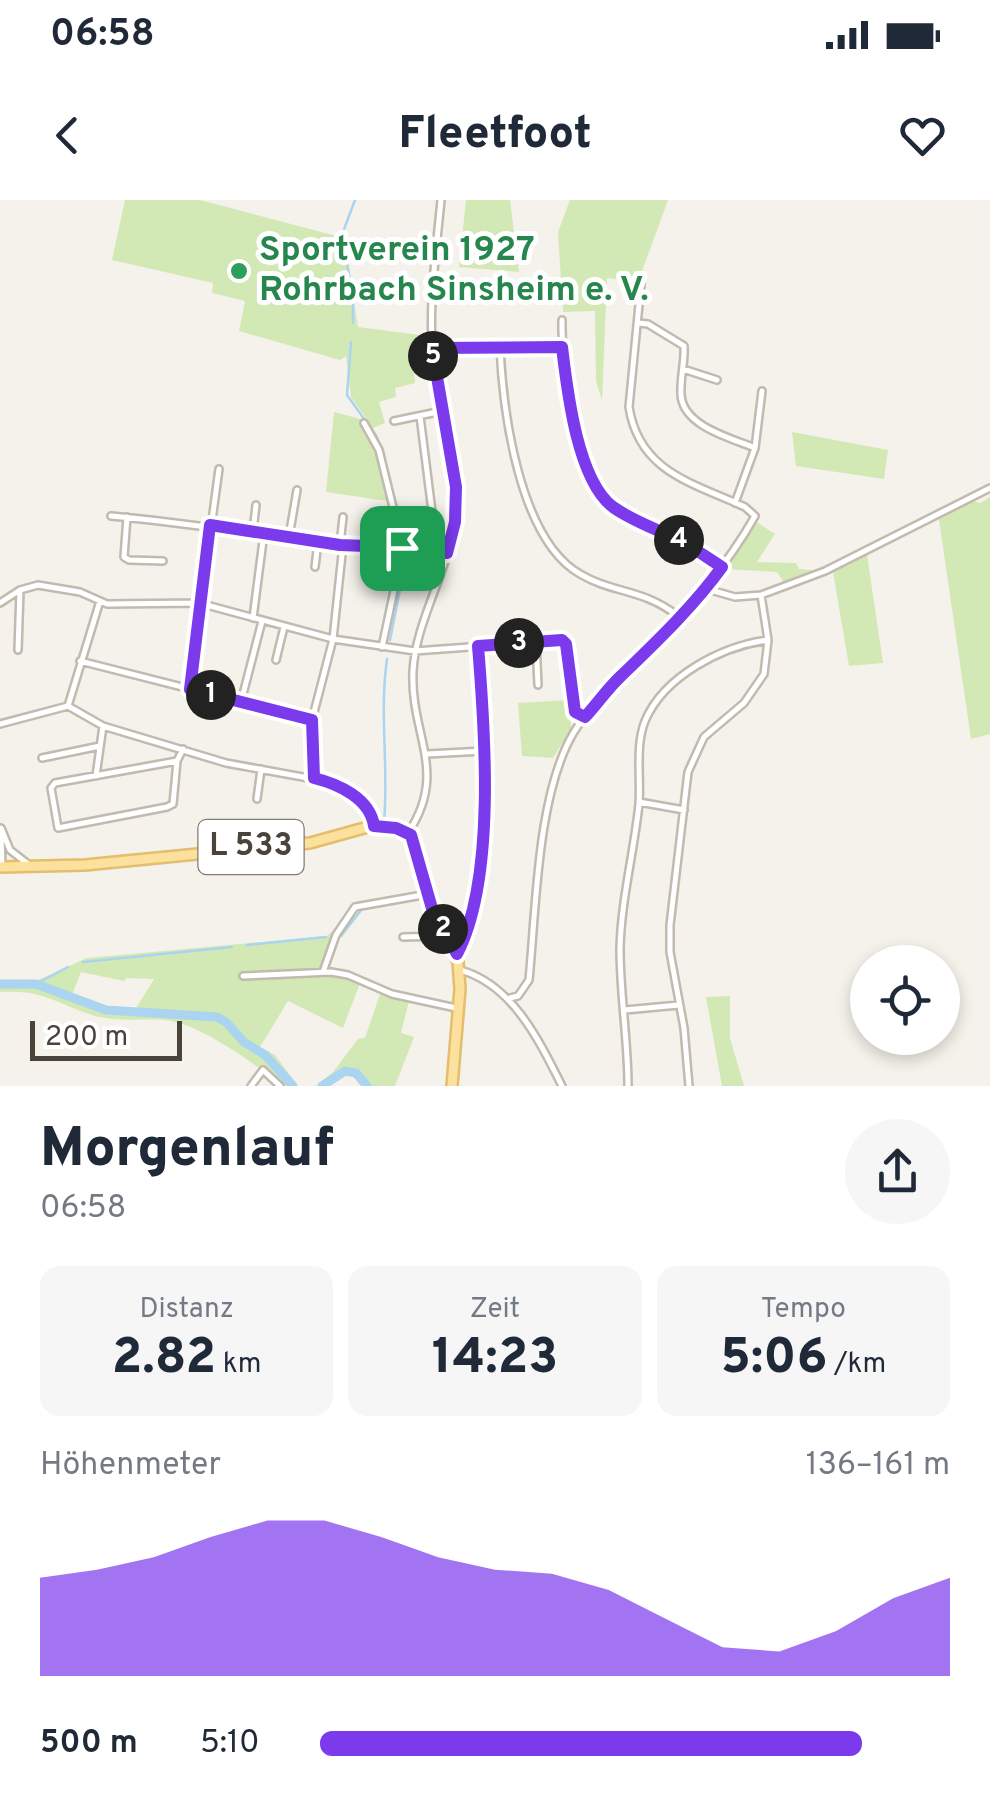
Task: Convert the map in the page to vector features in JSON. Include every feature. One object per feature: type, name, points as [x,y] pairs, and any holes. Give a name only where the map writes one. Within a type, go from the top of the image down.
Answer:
[{"type":"main road","points":[[381,826],[408,834],[416,845],[433,912],[457,954],[459,1008],[452,1086]]},
{"type":"main road","name":"L 533","points":[[4,867],[310,843],[381,826]]},
{"type":"street","points":[[408,834],[426,794],[426,754],[413,694],[415,651],[455,522],[456,487],[432,348],[431,307],[441,200]]},
{"type":"street","points":[[510,998],[518,996],[529,980],[546,821],[557,769],[575,731],[707,589],[755,516],[667,471],[642,448],[632,427],[629,407],[640,284]]},
{"type":"street","points":[[562,320],[570,403],[586,465],[596,487],[614,508],[722,567]]},
{"type":"street","points":[[637,323],[648,324],[684,346],[680,395],[690,414],[708,428],[755,448]]},
{"type":"street","points":[[432,348],[562,347]]},
{"type":"street","points":[[500,348],[504,399],[515,454],[545,538],[568,566],[582,576],[634,591],[662,603],[678,616]]},
{"type":"street","points":[[683,369],[718,380]]},
{"type":"street","points":[[735,503],[755,448],[762,392]]},
{"type":"street","points":[[394,421],[442,411]]},
{"type":"street","points":[[420,416],[438,552]]},
{"type":"street","points":[[364,423],[379,450],[402,548],[382,647]]},
{"type":"street","points":[[190,689],[219,469]]},
{"type":"street","points":[[707,589],[735,597],[761,595],[825,572],[990,488]]},
{"type":"street","points":[[290,538],[296,490]]},
{"type":"street","points":[[253,531],[256,505]]},
{"type":"street","points":[[111,516],[210,525],[342,545],[447,553]]},
{"type":"street","points":[[127,517],[124,557],[164,561]]},
{"type":"street","points":[[314,778],[312,720],[333,639],[344,517]]},
{"type":"street","points":[[252,618],[264,534]]},
{"type":"street","points":[[315,567],[318,542]]},
{"type":"street","points":[[0,603],[20,590],[47,586],[80,592],[106,604],[199,603],[333,639],[415,651],[562,640],[566,644],[575,731]]},
{"type":"street","points":[[18,650],[20,590]]},
{"type":"street","points":[[689,1086],[670,925],[688,772],[698,744],[754,693],[764,674],[768,640],[761,595]]},
{"type":"street","points":[[68,706],[100,602]]},
{"type":"street","points":[[240,702],[262,620]]},
{"type":"street","points":[[276,660],[284,627]]},
{"type":"street","points":[[628,1086],[620,944],[639,802],[644,724],[654,704],[703,663],[736,647],[768,640]]},
{"type":"street","points":[[536,642],[538,686]]},
{"type":"street","points":[[457,954],[481,874],[484,751],[478,646]]},
{"type":"street","points":[[80,661],[312,720]]},
{"type":"street","points":[[0,724],[68,706],[102,726],[226,763],[314,778],[344,788],[381,826]]},
{"type":"street","points":[[575,712],[585,717]]},
{"type":"street","points":[[96,776],[102,726]]},
{"type":"street","points":[[42,758],[100,746]]},
{"type":"street","points":[[177,761],[55,784],[51,788],[58,828],[168,807],[172,804],[177,761],[183,749]]},
{"type":"street","points":[[426,754],[484,751]]},
{"type":"street","points":[[258,798],[261,770]]},
{"type":"street","points":[[639,802],[684,810]]},
{"type":"street","points":[[0,827],[16,857],[35,866]]},
{"type":"street","points":[[0,827],[4,867]]},
{"type":"street","points":[[4,867],[10,850]]},
{"type":"street","points":[[323,972],[336,935],[355,907],[428,894]]},
{"type":"street","points":[[403,938],[447,936]]},
{"type":"street","points":[[460,970],[484,979],[510,998],[562,1086]]},
{"type":"street","points":[[243,976],[323,972],[348,975],[392,994],[459,1008]]},
{"type":"street","points":[[625,1010],[679,1005]]},
{"type":"street","points":[[252,1086],[263,1070],[280,1086]]},
{"type":"green space","points":[[125,200],[200,200],[344,238],[358,327],[428,336],[429,345],[412,346],[415,383],[395,388],[396,397],[379,402],[385,423],[373,428],[384,449],[394,502],[326,492],[334,412],[368,421],[351,397],[346,356],[340,360],[239,331],[245,301],[212,293],[213,283],[112,260]]},
{"type":"green space","points":[[466,200],[510,200],[519,272],[459,267]]},
{"type":"green space","points":[[570,200],[668,200],[638,282],[607,278],[602,400],[596,381],[595,311],[563,312],[558,232]]},
{"type":"green space","points":[[792,432],[888,450],[884,479],[796,466]]},
{"type":"green space","points":[[990,497],[990,734],[971,739],[938,513],[965,499],[980,503]]},
{"type":"green space","points":[[755,521],[775,534],[757,562],[796,563],[799,569],[823,571],[784,583],[777,572],[726,569]]},
{"type":"green space","points":[[866,548],[883,663],[849,666],[832,566]]},
{"type":"green space","points":[[570,700],[571,729],[553,758],[522,756],[518,703]]},
{"type":"green space","points":[[335,929],[319,975],[347,977],[360,983],[343,1028],[288,1001],[260,1047],[275,1055],[298,1086],[280,1086],[226,1046],[179,1023],[108,1018],[37,995],[0,992],[0,983],[36,981],[87,958],[327,936]],"holes":[[[81,972],[124,981],[154,979],[135,1010],[109,1007],[72,995]]]},
{"type":"green space","points":[[381,991],[409,1001],[401,1033],[414,1037],[395,1086],[363,1086],[355,1074],[316,1086],[333,1072],[358,1039],[365,1038]]},
{"type":"green space","points":[[730,996],[730,1038],[744,1086],[722,1086],[706,997]]},
{"type":"waterway","points":[[343,232],[355,200]]},
{"type":"waterway","points":[[342,238],[353,295],[353,323]]},
{"type":"waterway","points":[[351,342],[347,395],[377,437],[381,450]]},
{"type":"waterway","points":[[386,467],[404,533]]},
{"type":"waterway","points":[[390,640],[407,554]]},
{"type":"waterway","points":[[384,822],[387,659]]},
{"type":"waterway","points":[[383,830],[407,841],[420,891]]},
{"type":"waterway","points":[[341,936],[362,909],[420,899]]},
{"type":"waterway","points":[[247,945],[326,937]]},
{"type":"waterway","points":[[83,962],[232,947]]},
{"type":"waterway","points":[[36,984],[68,967]]},
{"type":"waterway","points":[[0,984],[36,984],[106,1010],[217,1017],[265,1055],[293,1086]]},
{"type":"waterway","points":[[322,1086],[345,1071],[356,1073],[367,1086]]},
{"type":"place","name":"Sportverein 1927 Rohrbach Sinsheim e. V.","points":[[239,271]]},
{"type":"route","points":[[562,347],[570,403],[586,465],[604,498],[614,508],[722,567],[707,589],[585,717],[575,712],[566,644],[562,640],[478,646],[484,751],[483,854],[481,874],[457,954],[433,912],[411,835],[396,828],[374,826],[369,810],[344,788],[314,778],[312,720],[190,689],[210,525],[340,545],[402,548],[447,553],[455,522],[456,487],[432,348],[562,347]]}]
